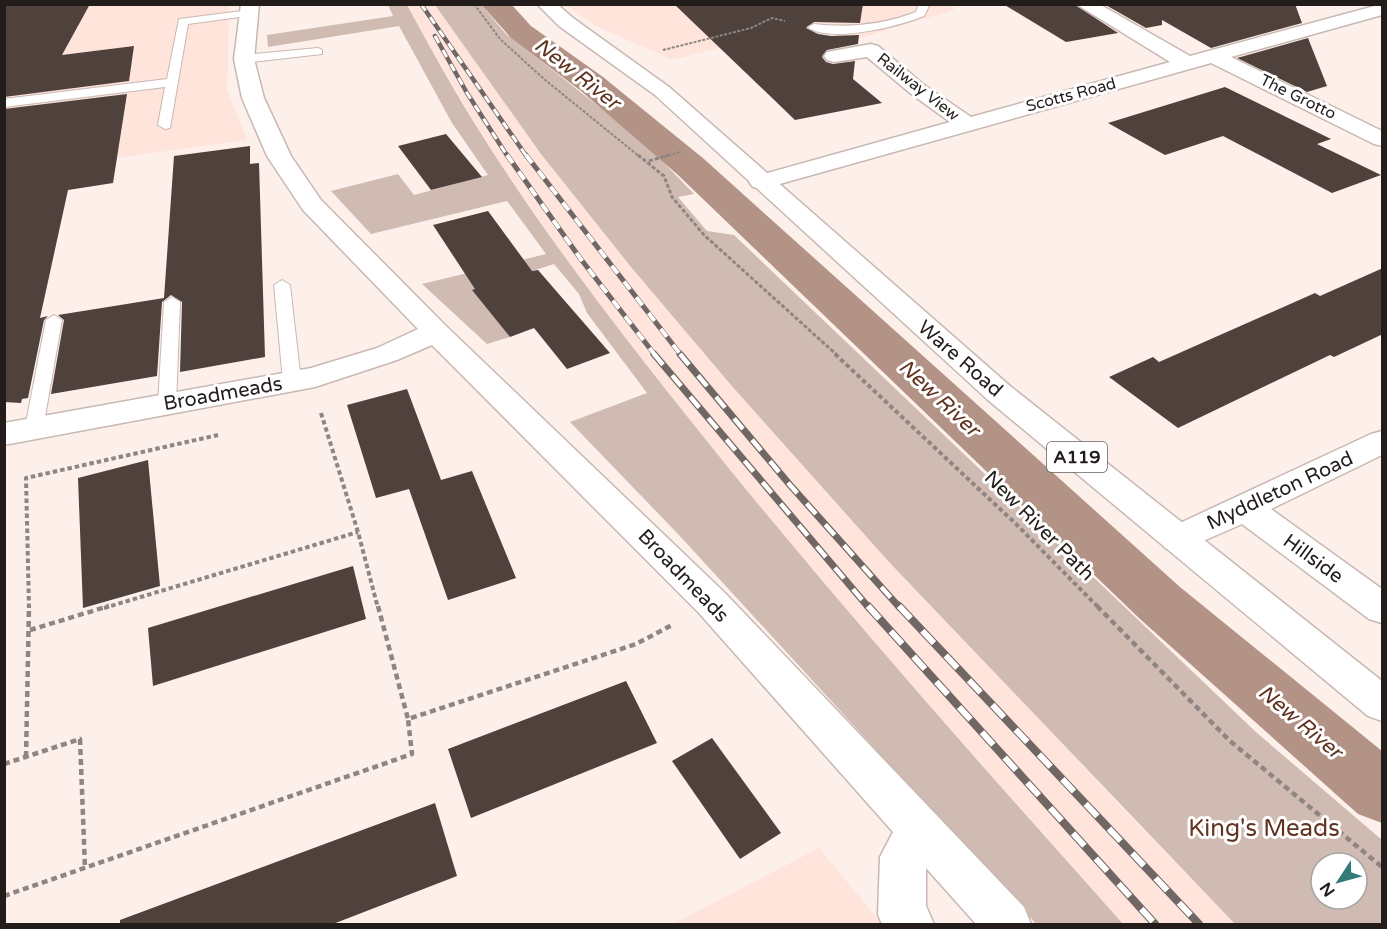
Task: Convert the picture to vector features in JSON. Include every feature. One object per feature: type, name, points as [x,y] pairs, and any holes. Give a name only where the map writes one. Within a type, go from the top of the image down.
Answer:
[{"type":"street","name":"Ware Road","points":[[546,4],[566,22],[662,91],[999,393],[1383,704]]},
{"type":"street","points":[[1085,4],[1187,63]]},
{"type":"street","name":"Broadmeads","points":[[250,9],[244,59],[253,98],[265,127],[292,178],[334,229],[711,603],[1007,924]]},
{"type":"street","name":"Scotts Road","points":[[761,182],[1213,56],[1368,9]]},
{"type":"street","name":"Railway View","points":[[834,56],[871,50],[917,89],[967,124]]},
{"type":"street","name":"The Grotto","points":[[1213,56],[1383,139]]},
{"type":"street","name":"Broadmeads","points":[[4,434],[304,379],[387,354],[436,332]]},
{"type":"street","name":"Myddleton Road","points":[[1178,540],[1383,442]]},
{"type":"street","name":"Hillside","points":[[1245,508],[1383,608]]},
{"type":"street","points":[[910,924],[902,915],[903,857],[920,830]]},
{"type":"lane","points":[[814,27],[855,31],[882,28],[920,14],[925,4]]},
{"type":"lane","points":[[165,125],[183,21],[250,9]]},
{"type":"lane","points":[[244,59],[318,52]]},
{"type":"lane","points":[[4,103],[173,82]]},
{"type":"lane","points":[[282,285],[304,379]]},
{"type":"lane","points":[[167,404],[172,302]]},
{"type":"lane","points":[[34,428],[54,320]]},
{"type":"path","name":"New River Path","points":[[474,4],[500,39],[544,79],[664,176],[672,197],[704,235],[868,383],[1016,524],[1230,741],[1383,867]]},
{"type":"path","points":[[686,44],[751,28],[772,18]]},
{"type":"path","points":[[649,162],[682,151]]},
{"type":"path","points":[[4,896],[412,754],[408,719],[358,532],[321,413],[304,379]]},
{"type":"path","points":[[310,416],[321,413]]},
{"type":"path","points":[[26,757],[30,630],[26,478],[222,434]]},
{"type":"path","points":[[30,630],[358,532]]},
{"type":"path","points":[[408,719],[636,644],[711,603]]},
{"type":"path","points":[[4,764],[80,739],[85,868]]},
{"type":"shaded area","points":[[951,4],[954,10],[860,38],[825,34],[762,37],[673,60],[594,25],[566,5]]},
{"type":"shaded area","points":[[4,5],[229,5],[227,91],[247,140],[5,173]]},
{"type":"shaded area","points":[[407,5],[435,5],[541,154],[631,267],[731,385],[1122,808],[1235,924],[1123,924],[794,549],[646,365],[591,294],[511,179],[479,130]]},
{"type":"shaded area","points":[[819,848],[882,924],[673,924]]},
{"type":"green space","points":[[388,5],[407,5],[470,116],[538,220],[698,430],[875,643],[1123,924],[1036,924],[678,534],[570,422],[647,393],[587,313],[579,294],[554,264],[473,290],[510,337],[487,344],[422,284],[546,254],[507,201],[371,234],[331,191],[398,174],[414,195],[488,175],[452,123],[399,26],[268,47],[267,35],[393,16]]},
{"type":"green space","name":"King's Meads","points":[[435,5],[482,5],[505,33],[644,142],[694,194],[678,197],[707,231],[734,235],[1257,733],[1382,840],[1382,924],[1235,924],[889,562],[731,385],[631,267],[541,154]]},
{"type":"building","points":[[4,4],[90,4],[62,55],[134,46],[129,81],[4,97]]},
{"type":"building","points":[[674,4],[863,4],[860,23],[814,22],[806,28],[818,34],[831,36],[859,35],[858,44],[827,50],[822,57],[826,62],[833,64],[855,61],[853,79],[882,103],[795,120]]},
{"type":"building","points":[[1003,4],[1074,4],[1118,33],[1066,42]]},
{"type":"building","points":[[1104,4],[1295,4],[1302,23],[1211,48],[1162,20],[1162,25],[1146,28]]},
{"type":"building","points":[[1308,38],[1327,86],[1307,92],[1237,58]]},
{"type":"building","points":[[1225,87],[1331,139],[1317,144],[1381,175],[1332,193],[1223,136],[1165,155],[1108,123]]},
{"type":"building","points":[[127,94],[113,183],[68,190],[40,318],[48,316],[44,320],[28,398],[22,399],[21,403],[4,402],[4,109]]},
{"type":"building","points":[[446,134],[482,177],[431,190],[398,146]]},
{"type":"building","points":[[250,146],[250,164],[259,163],[265,357],[180,372],[182,302],[171,295],[162,302],[157,376],[51,394],[64,320],[58,315],[164,298],[174,156]]},
{"type":"building","points":[[488,211],[532,271],[538,270],[610,353],[567,369],[534,328],[510,337],[472,290],[475,289],[433,225]]},
{"type":"building","points":[[1383,268],[1383,334],[1334,357],[1330,355],[1178,428],[1109,377],[1153,357],[1159,362],[1315,293],[1320,296]]},
{"type":"building","points":[[407,389],[441,480],[472,471],[516,578],[448,600],[409,489],[376,498],[347,405]]},
{"type":"building","points":[[148,460],[160,586],[83,608],[78,478]]},
{"type":"building","points":[[353,566],[366,619],[153,686],[148,628]]},
{"type":"building","points":[[626,681],[657,743],[471,818],[448,749]]},
{"type":"building","points":[[712,738],[781,833],[740,859],[672,761]]},
{"type":"building","points":[[435,803],[457,876],[333,924],[120,924],[120,920]]},
{"type":"waterway","name":"New River","points":[[495,4],[521,32],[592,84],[691,167],[1160,603],[1382,792]]},
{"type":"railway","points":[[421,4],[527,157]]},
{"type":"railway","points":[[435,36],[467,93],[508,157]]},
{"type":"railway","points":[[507,155],[580,258],[655,355]]},
{"type":"railway","points":[[526,155],[681,355]]},
{"type":"railway","points":[[654,354],[869,608]]},
{"type":"railway","points":[[680,354],[790,485],[900,608]]},
{"type":"railway","points":[[868,606],[1155,924]]},
{"type":"railway","points":[[899,606],[1199,924]]}]
